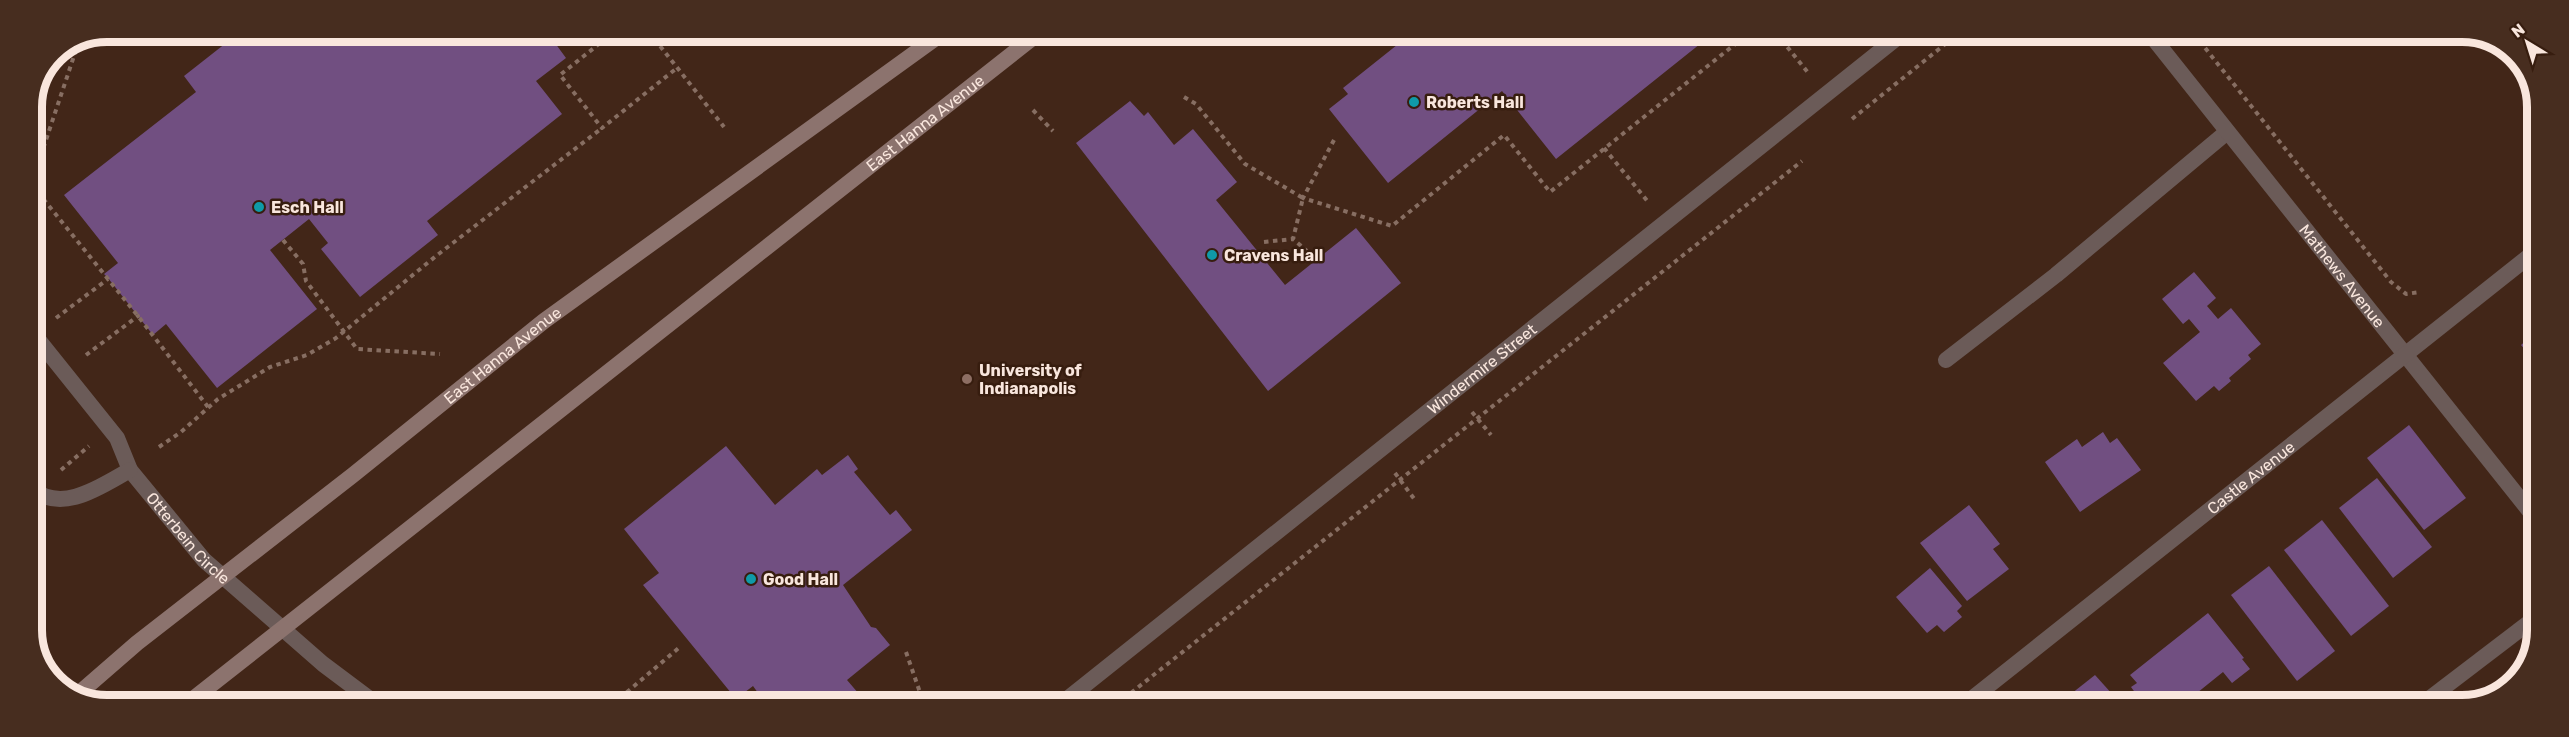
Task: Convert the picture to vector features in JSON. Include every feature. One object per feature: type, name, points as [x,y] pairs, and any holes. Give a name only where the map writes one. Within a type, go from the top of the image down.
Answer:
[{"type":"main road","name":"East Hanna Avenue","points":[[83,690],[137,643],[544,321],[930,42]]},
{"type":"main road","name":"East Hanna Avenue","points":[[198,695],[1029,42]]},
{"type":"street","name":"Windermire Street","points":[[1072,695],[1891,42]]},
{"type":"street","name":"Mathews Avenue","points":[[2156,42],[2527,508]]},
{"type":"street","points":[[1946,360],[2056,275],[2227,132]]},
{"type":"street","name":"Castle Avenue","points":[[1977,695],[2527,258]]},
{"type":"street","name":"Otterbein Circle","points":[[42,344],[117,438],[130,470],[204,560],[323,664],[364,695]]},
{"type":"street","points":[[42,495],[54,500],[72,498],[95,489],[130,470]]},
{"type":"street","points":[[2434,695],[2527,624]]},
{"type":"path","points":[[601,42],[560,75],[602,128]]},
{"type":"path","points":[[657,42],[723,127]]},
{"type":"path","points":[[1184,97],[1196,104],[1245,164],[1303,198],[1392,226],[1504,135],[1550,192],[1738,42]]},
{"type":"path","points":[[1783,42],[1826,95]]},
{"type":"path","points":[[1852,119],[1948,42]]},
{"type":"path","points":[[2200,42],[2391,282],[2406,294],[2420,292]]},
{"type":"path","points":[[42,144],[76,50]]},
{"type":"path","points":[[159,447],[208,408],[270,367],[308,355],[345,331],[436,256],[677,68]]},
{"type":"path","points":[[1033,110],[1053,131]]},
{"type":"path","points":[[1293,239],[1303,198],[1334,140]]},
{"type":"path","points":[[1604,148],[1665,223]]},
{"type":"path","points":[[1128,695],[1802,161]]},
{"type":"path","points":[[42,196],[208,408]]},
{"type":"path","points":[[1264,242],[1293,239],[1307,251]]},
{"type":"path","points":[[283,240],[303,264],[306,281],[357,349],[441,354]]},
{"type":"path","points":[[56,318],[108,278]]},
{"type":"path","points":[[86,356],[138,316]]},
{"type":"path","points":[[42,484],[110,429]]},
{"type":"path","points":[[1379,450],[1415,501]]},
{"type":"path","points":[[624,695],[681,646]]},
{"type":"path","points":[[906,652],[921,695]]},
{"type":"building","name":"Esch Hall","points":[[227,42],[556,42],[566,58],[536,81],[562,114],[427,221],[438,235],[360,297],[321,249],[328,243],[309,219],[270,250],[317,309],[217,388],[166,324],[153,335],[104,274],[118,263],[64,195],[196,92],[184,76]]},
{"type":"building","name":"Roberts Hall","points":[[1401,42],[1702,42],[1556,159],[1502,91],[1388,183],[1329,109],[1348,94],[1343,88]]},
{"type":"building","name":"Cravens Hall","points":[[1130,101],[1144,116],[1148,112],[1174,145],[1193,129],[1237,182],[1216,200],[1285,285],[1356,228],[1401,283],[1268,391],[1076,143]]},
{"type":"building","points":[[2194,272],[2216,298],[2207,306],[2218,319],[2231,308],[2261,344],[2248,355],[2251,359],[2229,378],[2231,381],[2219,391],[2214,386],[2196,401],[2163,363],[2200,332],[2189,319],[2183,324],[2162,299]]},
{"type":"building","points":[[2527,340],[2527,352],[2521,345]]},
{"type":"building","points":[[2409,425],[2466,498],[2424,530],[2367,458]]},
{"type":"building","points":[[2103,432],[2110,443],[2117,438],[2141,470],[2080,512],[2045,462],[2077,439],[2082,447]]},
{"type":"building","name":"Good Hall","points":[[726,446],[775,505],[817,469],[822,475],[848,455],[858,469],[854,472],[890,515],[896,510],[912,530],[843,585],[871,627],[876,628],[890,645],[847,680],[860,695],[836,695],[833,691],[828,695],[760,695],[753,686],[741,695],[733,695],[643,585],[659,573],[624,529]]},
{"type":"building","points":[[2377,478],[2432,547],[2393,578],[2339,508]]},
{"type":"building","points":[[1969,505],[2000,544],[1993,549],[2009,569],[1967,601],[1920,543]]},
{"type":"building","points":[[2322,520],[2389,606],[2351,636],[2284,550]]},
{"type":"building","points":[[2269,566],[2335,651],[2297,681],[2231,595]]},
{"type":"building","points":[[1930,568],[1962,606],[1957,611],[1962,617],[1944,632],[1937,625],[1927,633],[1896,597]]},
{"type":"building","points":[[2208,613],[2244,658],[2242,659],[2250,669],[2232,683],[2223,672],[2194,695],[2137,695],[2131,687],[2137,683],[2130,675]]},
{"type":"building","points":[[2095,675],[2113,695],[2070,695]]},
{"type":"place","name":"Roberts Hall","points":[[1414,102]]},
{"type":"place","name":"Esch Hall","points":[[259,207]]},
{"type":"place","name":"Cravens Hall","points":[[1212,255]]},
{"type":"place","name":"University of Indianapolis","points":[[967,379]]},
{"type":"place","name":"Good Hall","points":[[751,579]]}]
